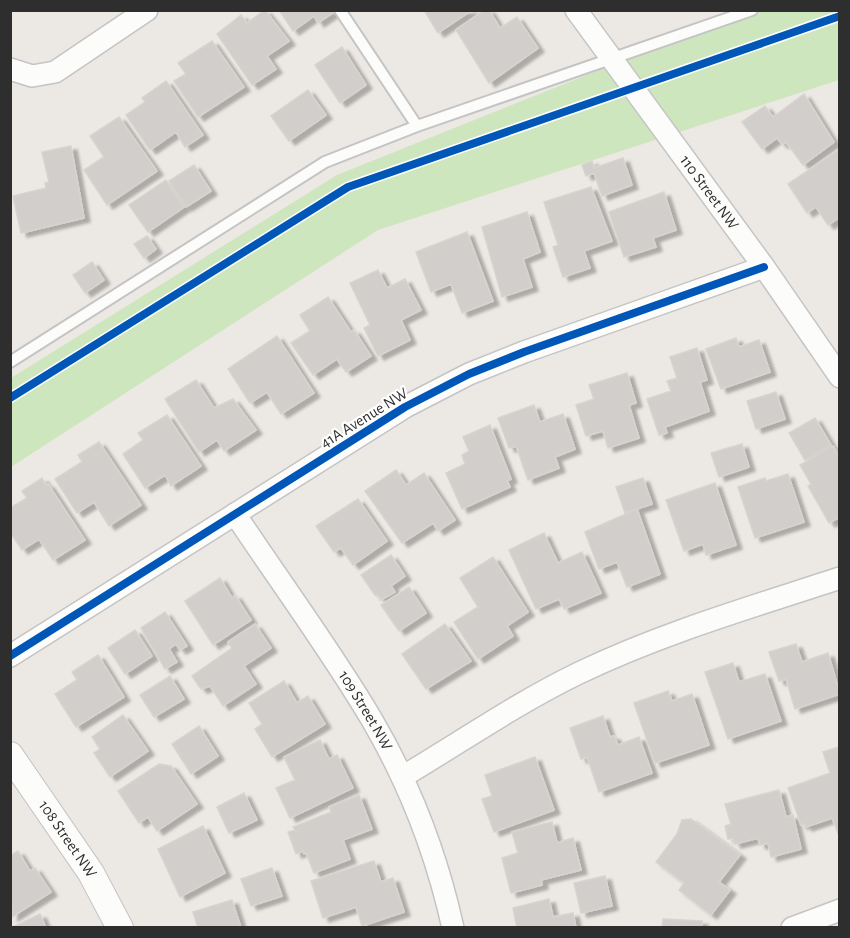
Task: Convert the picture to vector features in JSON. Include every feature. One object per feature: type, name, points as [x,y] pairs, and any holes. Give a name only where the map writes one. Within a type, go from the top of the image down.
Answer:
[{"type":"street","points":[[10,69],[32,76],[55,72],[147,10]]},
{"type":"street","name":"110 Street NW","points":[[576,10],[764,267],[840,377]]},
{"type":"street","name":"41A Avenue NW","points":[[10,656],[405,407],[469,374],[764,267]]},
{"type":"street","name":"109 Street NW","points":[[235,514],[372,720],[402,777],[445,894],[453,927]]},
{"type":"street","points":[[402,777],[532,697],[580,673],[680,631],[840,578]]},
{"type":"street","name":"108 Street NW","points":[[10,755],[91,873],[120,927]]},
{"type":"street","points":[[792,927],[814,923],[840,910]]},
{"type":"lane","points":[[340,10],[417,126]]},
{"type":"lane","points":[[10,362],[325,162],[417,126],[752,10]]},
{"type":"green space","points":[[747,11],[839,11],[839,80],[378,230],[11,467],[11,378],[337,175]]},
{"type":"building","points":[[265,10],[289,41],[267,56],[276,69],[252,85],[217,34],[241,15],[247,23]]},
{"type":"building","points":[[279,10],[337,10],[318,23],[314,16],[293,31]]},
{"type":"building","points":[[424,10],[472,10],[438,33]]},
{"type":"building","points":[[485,10],[489,10],[500,28],[517,17],[538,48],[489,83],[456,30]]},
{"type":"building","points":[[212,41],[244,87],[198,117],[174,81],[186,74],[178,63]]},
{"type":"building","points":[[342,47],[366,85],[340,103],[315,65]]},
{"type":"building","points":[[166,81],[203,135],[185,147],[176,132],[150,150],[126,115],[145,102],[142,98]]},
{"type":"building","points":[[308,90],[326,115],[289,141],[271,116]]},
{"type":"building","points":[[804,94],[834,142],[803,165],[786,142],[782,144],[777,138],[762,149],[742,122],[765,106],[773,117]]},
{"type":"building","points":[[119,117],[157,171],[107,205],[84,170],[104,157],[90,136]]},
{"type":"building","points":[[71,146],[84,218],[21,233],[13,196],[46,188],[45,183],[49,182],[42,152]]},
{"type":"building","points":[[840,149],[840,217],[828,225],[816,207],[807,213],[788,184]]},
{"type":"building","points":[[623,158],[632,185],[602,196],[594,173],[586,176],[582,165],[592,161],[594,168]]},
{"type":"building","points":[[194,165],[211,191],[186,207],[169,181]]},
{"type":"building","points":[[166,180],[184,207],[148,232],[129,205]]},
{"type":"building","points":[[591,187],[612,241],[584,251],[590,268],[563,277],[553,247],[558,245],[544,202]]},
{"type":"building","points":[[664,192],[676,230],[653,238],[656,247],[624,257],[609,212]]},
{"type":"building","points":[[527,212],[540,252],[523,259],[532,287],[502,297],[482,227]]},
{"type":"building","points":[[467,232],[493,301],[462,313],[451,284],[431,292],[416,252]]},
{"type":"building","points":[[147,236],[156,249],[144,258],[134,244]]},
{"type":"building","points":[[92,262],[104,280],[85,293],[73,275]]},
{"type":"building","points":[[378,270],[387,288],[405,279],[421,310],[401,320],[410,340],[378,356],[364,328],[370,325],[350,283]]},
{"type":"building","points":[[328,297],[351,332],[354,330],[371,356],[346,372],[337,359],[313,375],[291,343],[310,331],[300,315]]},
{"type":"building","points":[[277,336],[314,393],[281,414],[267,392],[250,403],[228,369]]},
{"type":"building","points":[[736,338],[739,347],[759,340],[770,372],[721,389],[706,349]]},
{"type":"building","points":[[697,348],[707,380],[700,382],[709,411],[665,427],[667,433],[659,435],[647,399],[671,391],[667,381],[677,378],[670,357]]},
{"type":"building","points":[[627,373],[636,403],[629,405],[639,438],[608,448],[603,431],[586,436],[576,405],[594,399],[589,385]]},
{"type":"building","points":[[196,380],[214,408],[233,399],[256,430],[224,451],[217,440],[199,452],[165,399]]},
{"type":"building","points":[[776,392],[785,419],[756,429],[747,401]]},
{"type":"building","points":[[534,405],[540,422],[563,414],[575,449],[555,457],[559,468],[528,480],[516,446],[509,448],[498,418]]},
{"type":"building","points":[[167,415],[201,466],[171,486],[165,475],[145,488],[123,454],[143,440],[138,433]]},
{"type":"building","points":[[815,418],[831,445],[805,460],[789,433]]},
{"type":"building","points":[[490,425],[511,479],[507,481],[510,487],[462,509],[446,473],[465,464],[462,455],[469,451],[463,437]]},
{"type":"building","points":[[99,442],[141,505],[109,526],[94,502],[77,513],[55,479],[82,462],[78,455]]},
{"type":"building","points":[[742,444],[749,467],[719,477],[711,453]]},
{"type":"building","points":[[833,446],[840,458],[840,517],[829,523],[808,486],[811,484],[800,465]]},
{"type":"building","points":[[396,470],[406,485],[424,473],[455,520],[438,531],[433,523],[402,543],[365,491]]},
{"type":"building","points":[[788,474],[804,522],[755,538],[738,487],[765,478],[766,481]]},
{"type":"building","points":[[42,478],[85,540],[53,560],[39,539],[22,550],[10,532],[10,508],[27,498],[22,491]]},
{"type":"building","points":[[643,478],[652,504],[625,513],[616,487]]},
{"type":"building","points":[[715,483],[736,545],[706,555],[703,544],[684,551],[666,500]]},
{"type":"building","points":[[358,499],[387,541],[353,565],[341,548],[334,552],[316,526]]},
{"type":"building","points":[[637,509],[660,574],[627,587],[617,562],[599,569],[585,532]]},
{"type":"building","points":[[544,533],[558,563],[582,552],[601,593],[564,609],[559,599],[536,609],[509,550]]},
{"type":"building","points":[[391,555],[405,576],[391,586],[395,592],[381,600],[361,575]]},
{"type":"building","points":[[493,557],[528,612],[507,626],[513,636],[478,659],[454,622],[478,607],[460,578]]},
{"type":"building","points":[[220,578],[232,598],[235,595],[251,620],[213,645],[185,601]]},
{"type":"building","points":[[409,587],[426,613],[399,631],[381,605]]},
{"type":"building","points":[[165,612],[187,646],[180,650],[176,644],[169,649],[177,662],[165,669],[141,628]]},
{"type":"building","points":[[255,624],[271,648],[244,666],[256,684],[223,706],[210,686],[201,689],[192,676],[232,648],[228,642]]},
{"type":"building","points":[[445,624],[471,661],[426,689],[402,654]]},
{"type":"building","points":[[135,630],[152,656],[125,674],[108,648]]},
{"type":"building","points":[[796,644],[802,662],[828,653],[840,694],[795,709],[786,679],[779,681],[769,652]]},
{"type":"building","points":[[98,655],[124,697],[76,727],[55,694],[77,680],[72,672]]},
{"type":"building","points":[[733,663],[739,682],[765,674],[781,721],[728,739],[705,672]]},
{"type":"building","points":[[170,676],[184,699],[154,717],[140,695]]},
{"type":"building","points":[[284,681],[297,703],[308,696],[325,724],[272,757],[255,729],[262,724],[249,703]]},
{"type":"building","points":[[668,691],[672,701],[692,694],[709,745],[655,763],[634,703]]},
{"type":"building","points":[[123,715],[148,751],[110,777],[94,753],[100,749],[92,737]]},
{"type":"building","points":[[603,716],[610,737],[614,736],[618,745],[639,737],[652,773],[599,792],[587,757],[581,759],[570,728]]},
{"type":"building","points":[[199,726],[218,756],[191,774],[172,744]]},
{"type":"building","points":[[320,740],[329,759],[337,755],[353,788],[290,818],[276,788],[295,780],[284,757]]},
{"type":"building","points":[[839,747],[840,838],[832,818],[806,827],[805,824],[801,825],[788,788],[830,773],[823,752]]},
{"type":"building","points":[[535,757],[554,810],[494,832],[482,799],[492,796],[485,775]]},
{"type":"building","points":[[159,764],[171,766],[197,804],[157,831],[148,817],[139,823],[118,791]]},
{"type":"building","points":[[779,790],[786,817],[793,815],[801,849],[771,857],[768,843],[760,845],[758,838],[735,844],[733,838],[728,839],[725,826],[731,824],[725,804]]},
{"type":"building","points":[[244,793],[257,820],[229,833],[217,807]]},
{"type":"building","points":[[359,795],[372,829],[343,840],[350,859],[314,873],[306,853],[304,854],[303,851],[296,854],[288,832],[295,830],[293,827],[331,812],[329,807]]},
{"type":"building","points":[[691,819],[740,855],[719,882],[730,890],[711,915],[679,890],[684,883],[656,862],[677,834],[682,820]]},
{"type":"building","points":[[552,822],[557,843],[573,838],[581,870],[541,880],[542,885],[511,893],[502,858],[518,853],[512,832]]},
{"type":"building","points":[[203,826],[225,873],[180,897],[158,849]]},
{"type":"building","points":[[18,851],[30,871],[35,868],[51,892],[12,917],[10,856]]},
{"type":"building","points":[[374,861],[381,882],[393,878],[404,912],[362,926],[356,907],[323,918],[311,881]]},
{"type":"building","points":[[272,868],[282,896],[251,906],[241,879]]},
{"type":"building","points":[[605,876],[612,906],[581,913],[574,883]]},
{"type":"building","points":[[549,899],[553,917],[573,913],[576,928],[517,928],[513,908]]},
{"type":"building","points":[[232,900],[241,928],[198,928],[193,912]]},
{"type":"building","points":[[40,914],[46,928],[11,928]]},
{"type":"building","points":[[663,919],[702,921],[701,928],[662,928]]},
{"type":"cycle path","points":[[10,398],[348,187],[840,16]]},
{"type":"cycle path","points":[[10,656],[405,407],[469,374],[524,352],[764,267]]}]
